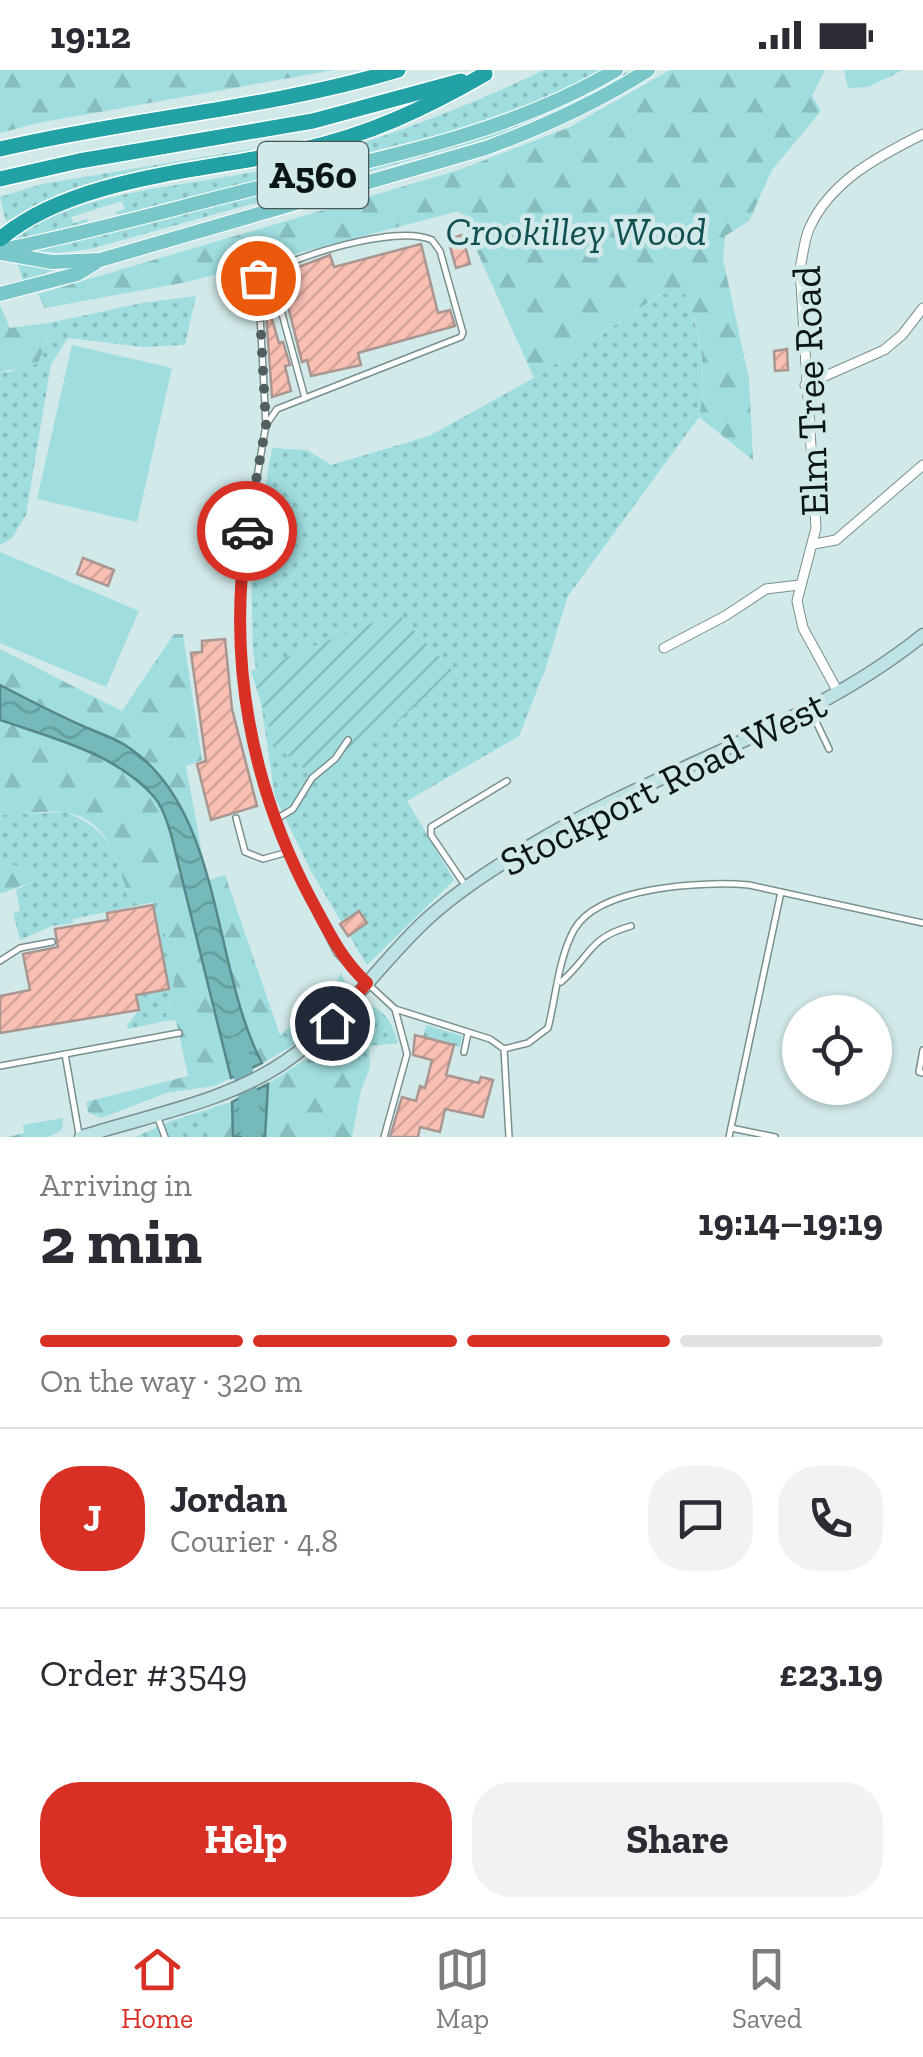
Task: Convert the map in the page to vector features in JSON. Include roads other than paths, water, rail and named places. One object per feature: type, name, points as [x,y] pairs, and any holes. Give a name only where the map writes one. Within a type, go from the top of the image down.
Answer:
[{"type":"highway","points":[[0,149],[62,134],[250,104],[398,70]]},
{"type":"highway","points":[[0,179],[80,161],[312,121],[489,72]]},
{"type":"highway","points":[[0,238],[47,207],[98,190],[303,150],[402,119],[489,72]]},
{"type":"main road","name":"A560","points":[[0,251],[420,149],[556,102],[616,70]]},
{"type":"main road","name":"A560","points":[[0,251],[52,262],[100,260],[486,148],[546,126],[648,70]]},
{"type":"main road","name":"A560","points":[[0,294],[76,274],[100,260]]},
{"type":"main road","name":"Stockport Road West","points":[[80,1137],[217,1095],[268,1072],[322,1033],[425,922],[467,888],[532,845],[838,692],[922,637]]},
{"type":"street","name":"Elm Tree Road","points":[[838,692],[803,628],[798,602],[799,585],[814,544],[816,514],[800,268],[808,230],[861,166],[923,134]]},
{"type":"street","points":[[805,385],[884,350],[923,308]]},
{"type":"street","points":[[814,544],[840,537],[923,465]]},
{"type":"street","points":[[664,648],[726,616],[766,588],[799,585]]},
{"type":"lane","points":[[266,425],[276,409],[457,341],[463,333],[440,251],[432,240],[404,235],[354,244],[270,270],[258,278],[266,425],[240,575],[240,667],[252,746],[276,820],[338,952],[395,1009],[498,1042],[504,1049],[509,1137]]},
{"type":"lane","points":[[270,270],[305,398]]},
{"type":"lane","points":[[809,706],[830,749]]},
{"type":"lane","points":[[276,820],[293,809],[312,778],[335,759],[348,740]]},
{"type":"lane","points":[[467,888],[430,835],[432,827],[508,782]]},
{"type":"lane","points":[[236,818],[245,852],[263,859],[288,852]]},
{"type":"lane","points":[[504,1049],[528,1043],[548,1028],[566,948],[575,928],[592,912],[649,890],[722,883],[923,923]]},
{"type":"lane","points":[[729,1137],[781,892]]},
{"type":"lane","points":[[558,984],[576,969],[595,940],[631,926]]},
{"type":"lane","points":[[0,961],[20,948],[52,942]]},
{"type":"lane","points":[[384,1137],[407,1054],[395,1009]]},
{"type":"lane","points":[[0,1066],[179,1032]]},
{"type":"lane","points":[[464,1052],[468,1033]]},
{"type":"lane","points":[[923,1050],[918,1072],[923,1073]]},
{"type":"lane","points":[[64,1054],[80,1137]]},
{"type":"lane","points":[[156,1113],[165,1137]]},
{"type":"lane","points":[[731,1128],[775,1137]]},
{"type":"water","points":[[0,685],[120,742],[157,773],[181,808],[198,848],[233,981],[262,1063],[231,1078],[171,834],[158,802],[140,783],[103,759],[0,720]]},
{"type":"water","points":[[268,1084],[265,1137],[233,1137],[232,1102]]},
{"type":"waterway","points":[[237,1046],[248,1094],[252,1137]]},
{"type":"park label","name":"Crookilley Wood","points":[[576,231]]}]
